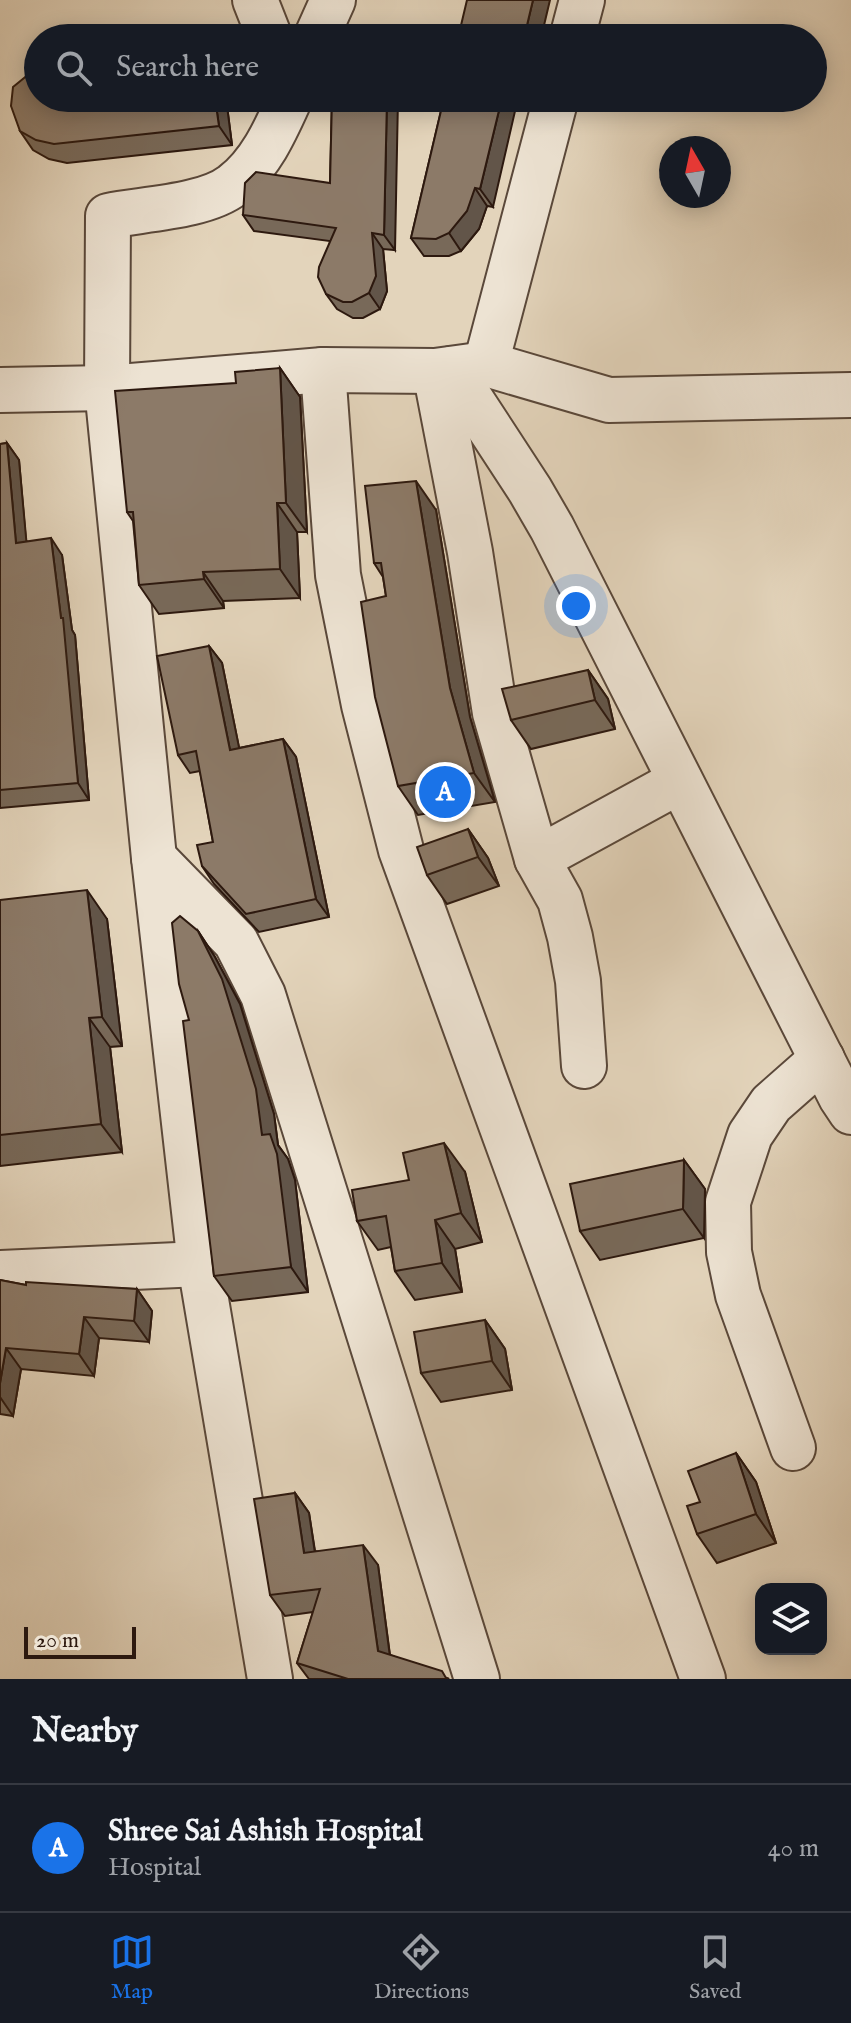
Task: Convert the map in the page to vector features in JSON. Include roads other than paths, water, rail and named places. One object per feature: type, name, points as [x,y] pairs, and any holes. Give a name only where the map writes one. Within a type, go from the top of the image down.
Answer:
[{"type":"street","points":[[255,0],[264,24]]},
{"type":"street","points":[[322,24],[333,0]]},
{"type":"street","points":[[576,24],[582,0]]},
{"type":"street","points":[[270,1679],[200,1264],[154,858],[107,388],[108,216],[203,199],[232,186],[255,163],[284,112]]},
{"type":"street","points":[[551,112],[457,368],[470,552],[495,713],[537,859],[560,900],[570,937],[578,981],[584,1066]]},
{"type":"street","points":[[0,390],[107,388],[323,370],[457,368],[609,400],[851,395]]},
{"type":"street","points":[[457,368],[552,528],[851,1112]]},
{"type":"street","points":[[323,370],[338,575],[364,705],[401,850],[703,1679]]},
{"type":"street","points":[[537,859],[680,781]]},
{"type":"street","points":[[154,858],[236,942],[263,995],[477,1679]]},
{"type":"street","points":[[793,1448],[738,1295],[729,1252],[728,1202],[750,1135],[771,1104],[822,1059]]},
{"type":"street","points":[[0,1273],[200,1264]]},
{"type":"place","name":"Shree Sai Ashish Hospital","points":[[445,792]]}]
